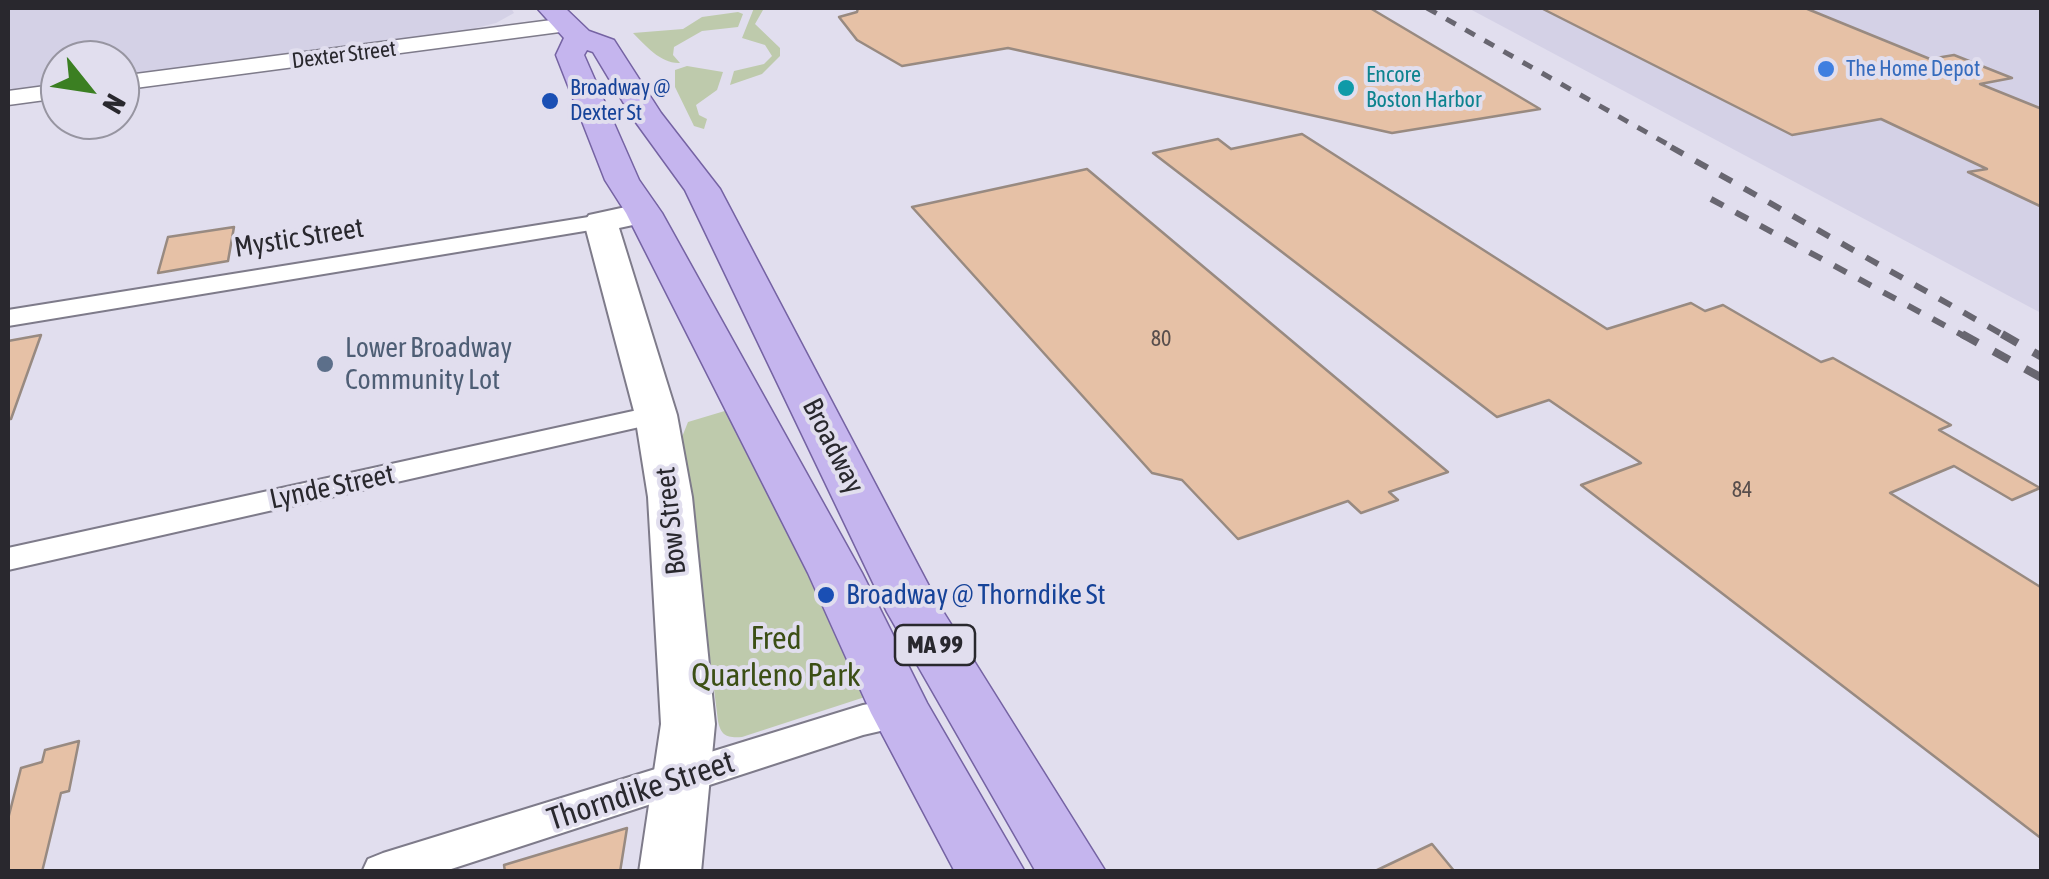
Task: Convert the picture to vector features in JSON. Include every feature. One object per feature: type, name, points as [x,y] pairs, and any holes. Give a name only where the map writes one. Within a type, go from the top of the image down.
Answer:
[{"type":"main road","name":"Broadway","points":[[565,23],[570,55],[622,180],[644,214],[836,573],[901,713],[991,872]]},
{"type":"main road","name":"Broadway","points":[[565,23],[604,46],[648,117],[702,189],[915,612],[1072,872]]},
{"type":"main road","points":[[601,222],[644,214]]},
{"type":"main road","name":"Bow Street","points":[[601,222],[656,416],[670,497],[688,724],[670,872]]},
{"type":"street","name":"Dexter Street","points":[[140,80],[565,23]]},
{"type":"street","points":[[8,98],[40,94]]},
{"type":"street","name":"Mystic Street","points":[[8,318],[601,222]]},
{"type":"street","name":"Lynde Street","points":[[8,559],[656,416]]},
{"type":"street","name":"Thorndike Street","points":[[382,872],[863,720],[901,713]]},
{"type":"shaded area","points":[[8,8],[511,8],[514,13],[496,23],[452,34],[140,74],[140,40],[40,40],[40,87],[8,91]]},
{"type":"shaded area","points":[[1468,8],[2041,8],[2041,313]]},
{"type":"green space","points":[[754,8],[763,10],[755,24],[780,48],[780,56],[762,74],[730,85],[734,71],[764,64],[772,56],[765,45],[742,38]]},
{"type":"green space","points":[[743,14],[738,27],[702,31],[674,47],[673,55],[680,63],[660,57],[633,33],[683,29],[702,17]]},
{"type":"green space","points":[[687,66],[723,72],[717,90],[696,105],[699,115],[707,119],[704,129],[694,126],[675,87],[675,70]]},
{"type":"green space","name":"Fred Quarleno Park","points":[[728,410],[868,696],[742,737],[723,733],[718,721],[682,437],[688,422]]},
{"type":"building","name":"Encore Boston Harbor","points":[[858,8],[1370,8],[1540,109],[1392,133],[1008,48],[902,66],[857,40],[839,17],[857,12]]},
{"type":"building","name":"The Home Depot","points":[[1541,8],[1805,8],[1930,59],[1954,55],[2012,78],[1980,84],[2042,109],[2042,207],[1968,172],[1987,169],[1881,119],[1792,135]]},
{"type":"building","points":[[1302,134],[1607,329],[1691,303],[1705,311],[1723,305],[1821,362],[1833,358],[1951,425],[1939,430],[2040,488],[2012,500],[1954,466],[1890,493],[2042,588],[2042,839],[1581,485],[1641,463],[1549,400],[1497,417],[1153,153],[1218,139],[1231,149]]},
{"type":"building","points":[[1087,169],[1448,472],[1389,492],[1398,500],[1361,513],[1348,501],[1238,539],[1182,480],[1152,473],[912,207]]},
{"type":"building","points":[[234,227],[228,261],[158,273],[168,237]]},
{"type":"building","points":[[41,335],[11,419],[8,419],[8,341]]},
{"type":"building","points":[[79,741],[69,791],[61,793],[42,872],[8,872],[8,819],[21,768],[42,762],[45,750]]},
{"type":"building","points":[[627,828],[620,872],[505,872],[504,865]]},
{"type":"building","points":[[1432,844],[1455,872],[1373,872]]},
{"type":"railway","points":[[1427,8],[1676,149]]},
{"type":"railway","points":[[1671,147],[2007,337]]},
{"type":"railway","points":[[1711,199],[1966,337]]},
{"type":"railway","points":[[1962,334],[2042,378]]},
{"type":"railway","points":[[2002,334],[2042,357]]},
{"type":"place","name":"The Home Depot","points":[[1826,69]]},
{"type":"place","name":"Encore Boston Harbor","points":[[1346,88]]},
{"type":"place","name":"Broadway @ Dexter St","points":[[550,101]]},
{"type":"place","name":"Lower Broadway Community Lot","points":[[325,364]]},
{"type":"place","name":"Broadway @ Thorndike St","points":[[826,595]]}]
